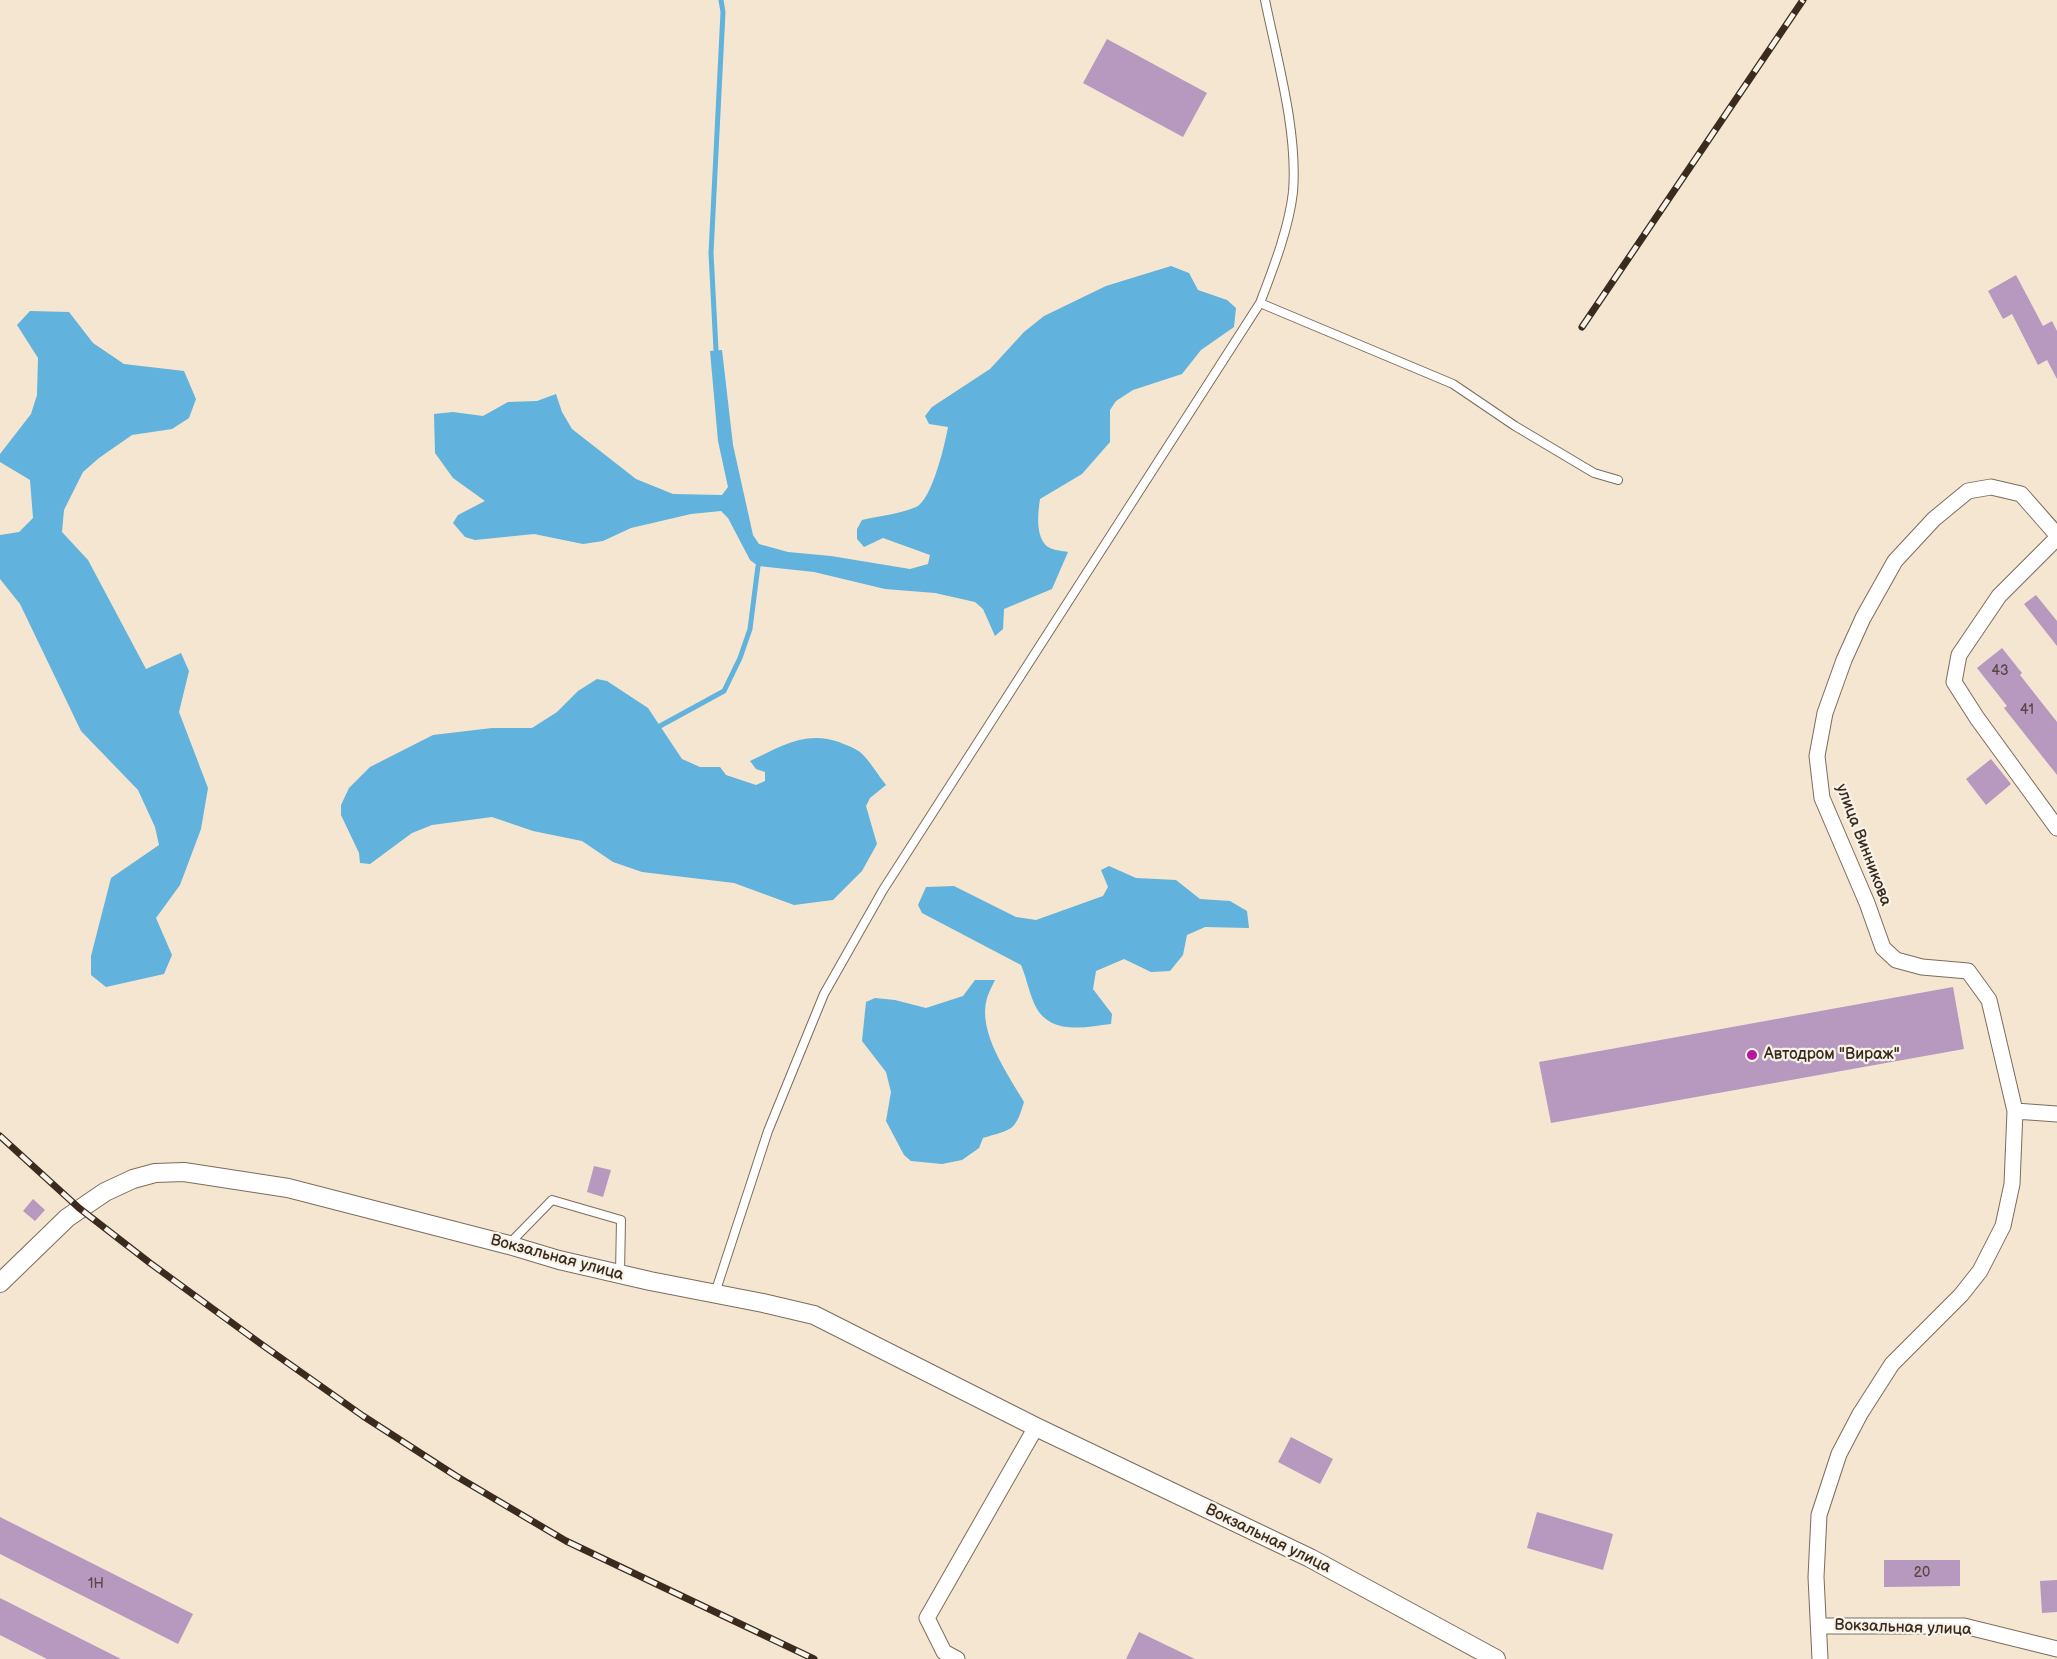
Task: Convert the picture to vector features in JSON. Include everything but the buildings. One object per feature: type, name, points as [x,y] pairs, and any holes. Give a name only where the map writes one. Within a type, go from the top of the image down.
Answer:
[{"type":"street","name":"улица Винникова","points":[[1820,1659],[1816,1577],[1819,1515],[1839,1454],[1860,1414],[1892,1364],[1961,1295],[1980,1271],[2003,1226],[2010,1195],[2015,1111],[1989,1000],[1968,971],[1922,967],[1896,960],[1883,948],[1867,903],[1822,798],[1817,756],[1826,713],[1844,660],[1863,618],[1895,561],[1934,519],[1968,491],[1991,487],[2021,494],[2057,537]]},
{"type":"street","points":[[2057,537],[1999,596],[1959,655],[1954,682],[1977,718],[2057,828]]},
{"type":"street","points":[[2015,1111],[2057,1114]]},
{"type":"street","name":"Вокзальная улица","points":[[0,1283],[67,1218],[105,1192],[133,1179],[155,1173],[184,1172],[288,1188],[620,1275],[814,1315],[1036,1427],[1310,1558],[1496,1659]]},
{"type":"street","points":[[957,1659],[944,1652],[927,1618],[1036,1427]]},
{"type":"street","name":"Вокзальная улица","points":[[1820,1626],[1964,1626],[2057,1648]]},
{"type":"lane","points":[[715,1293],[768,1131],[824,994],[889,880],[1260,303],[1279,250],[1293,193],[1293,142],[1265,0]]},
{"type":"lane","points":[[1260,303],[1453,384],[1515,426],[1594,473],[1618,480]]},
{"type":"lane","points":[[509,1245],[552,1200],[621,1220],[620,1275]]},
{"type":"water","points":[[1171,266],[1189,273],[1198,290],[1227,300],[1236,308],[1234,327],[1201,350],[1182,374],[1133,390],[1116,401],[1110,410],[1110,442],[1082,474],[1040,499],[1038,524],[1044,543],[1055,550],[1068,552],[1052,589],[1004,609],[1003,629],[995,636],[983,609],[975,602],[935,593],[885,589],[814,572],[758,566],[750,560],[728,518],[721,511],[691,514],[631,528],[603,541],[583,544],[534,534],[475,540],[465,537],[453,523],[458,515],[485,501],[453,478],[435,453],[434,414],[453,412],[483,416],[508,402],[537,401],[556,394],[562,412],[572,429],[636,479],[673,494],[722,495],[728,487],[718,441],[710,351],[722,350],[733,445],[753,535],[759,544],[788,552],[831,556],[910,569],[928,564],[930,555],[883,538],[864,547],[857,539],[857,529],[862,520],[916,507],[927,494],[937,471],[948,427],[929,424],[925,416],[932,407],[990,369],[1024,332],[1044,316],[1106,286]]},
{"type":"water","points":[[30,311],[69,312],[93,343],[124,364],[184,371],[196,399],[189,418],[172,429],[132,435],[99,458],[83,472],[64,510],[62,532],[88,560],[146,669],[181,653],[189,671],[179,712],[208,788],[201,829],[180,885],[156,918],[172,955],[164,974],[106,987],[91,975],[91,956],[111,878],[159,845],[155,827],[138,790],[81,731],[20,604],[0,579],[0,535],[19,532],[33,518],[30,480],[0,462],[0,454],[31,414],[37,395],[38,358],[17,325]]},
{"type":"water","points":[[597,679],[607,681],[648,708],[682,759],[700,767],[720,767],[726,775],[756,785],[765,781],[765,772],[756,769],[750,761],[793,742],[815,738],[827,739],[860,752],[886,785],[870,798],[866,806],[877,844],[862,871],[833,900],[794,905],[734,883],[642,872],[613,862],[582,841],[533,831],[492,817],[432,825],[412,833],[370,864],[360,863],[359,853],[341,815],[341,805],[349,788],[370,767],[433,735],[492,728],[532,728],[557,712],[578,691]]},
{"type":"water","points":[[1109,866],[1136,878],[1176,880],[1200,899],[1230,901],[1247,911],[1249,928],[1205,927],[1187,935],[1183,955],[1170,971],[1151,972],[1124,959],[1096,971],[1093,989],[1112,1014],[1111,1024],[1071,1027],[1052,1023],[1037,1009],[1021,965],[922,913],[918,905],[926,887],[954,886],[1016,917],[1036,920],[1103,896],[1108,887],[1101,870]]},
{"type":"water","points":[[975,980],[995,980],[987,998],[986,1025],[996,1052],[1024,1102],[1021,1112],[1011,1128],[983,1138],[979,1148],[962,1160],[942,1164],[911,1161],[904,1155],[886,1121],[891,1092],[886,1072],[862,1041],[866,1002],[875,998],[895,1000],[926,1008],[963,996]]},
{"type":"waterway","points":[[716,350],[711,253],[723,12],[721,0]]},
{"type":"waterway","points":[[660,726],[724,691],[740,658],[750,629],[758,566]]},
{"type":"railway","points":[[1582,327],[1803,0]]},
{"type":"railway","points":[[0,1136],[79,1208],[150,1263],[363,1416],[456,1476],[566,1541],[814,1659]]},
{"type":"place","name":"Автодром \"Вираж\"","points":[[1752,1055]]}]
